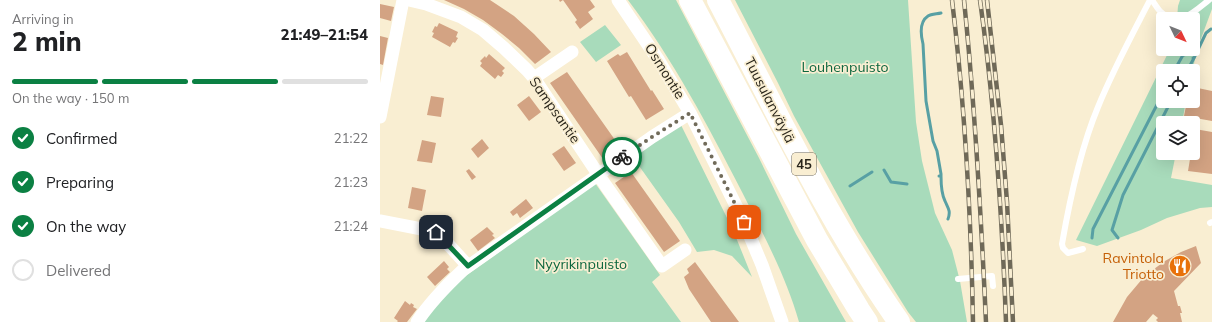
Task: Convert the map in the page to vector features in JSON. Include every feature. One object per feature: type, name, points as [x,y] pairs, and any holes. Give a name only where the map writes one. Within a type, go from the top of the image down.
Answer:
[{"type":"highway","name":"Tuusulanväylä","points":[[690,0],[817,240],[863,318]]},
{"type":"highway","name":"Tuusulanväylä","points":[[718,0],[839,229],[899,322]]},
{"type":"street","points":[[380,118],[404,0]]},
{"type":"street","name":"Sampsantie","points":[[409,0],[426,4],[462,17],[477,26],[504,48],[534,78],[662,266],[685,250]]},
{"type":"street","name":"Osmontie","points":[[618,0],[659,61],[690,113],[744,222],[762,265],[782,322]]},
{"type":"street","points":[[534,78],[572,52]]},
{"type":"street","points":[[417,322],[440,291],[468,266],[598,174],[690,113]]},
{"type":"street","points":[[380,221],[436,232],[468,266]]},
{"type":"lane","points":[[1083,249],[1068,254],[1063,248],[1062,244],[1083,149],[1098,107],[1119,60],[1151,0],[1160,12],[1169,18],[1178,19],[1192,14],[1209,0]]},
{"type":"lane","points":[[958,279],[992,276],[993,286]]},
{"type":"green space","points":[[628,0],[676,0],[759,158],[796,234],[846,322],[799,322],[788,288],[774,256],[716,142],[675,69]]},
{"type":"green space","name":"Louhenpuisto","points":[[735,0],[908,0],[916,122],[922,161],[935,213],[952,250],[960,281],[967,322],[916,322],[908,312],[858,232],[794,116]]},
{"type":"green space","points":[[1180,0],[1212,0],[1212,9],[1200,41],[1200,12],[1178,12]]},
{"type":"green space","points":[[605,25],[621,45],[596,62],[580,42]]},
{"type":"green space","points":[[1167,56],[1196,56],[1194,64],[1163,64]]},
{"type":"green space","points":[[1156,77],[1156,108],[1185,108],[1183,116],[1156,116],[1156,160],[1175,160],[1171,178],[1212,185],[1212,207],[1200,208],[1167,218],[1141,230],[1097,246],[1076,240]]},
{"type":"green space","points":[[681,125],[733,230],[752,277],[732,256],[714,250],[697,252],[679,222],[632,156]]},
{"type":"green space","name":"Nyyrikinpuisto","points":[[595,183],[660,275],[652,282],[681,322],[422,322],[453,285]]},
{"type":"building","points":[[444,0],[490,0],[514,16],[551,52],[535,64],[519,48],[483,20]]},
{"type":"building","points":[[563,0],[590,0],[595,7],[588,12],[593,19],[580,29],[575,22],[577,20]]},
{"type":"building","points":[[380,4],[394,7],[391,21],[380,18]]},
{"type":"building","points":[[439,23],[458,32],[456,37],[458,38],[450,47],[432,37],[434,33],[432,32],[435,26],[437,27]]},
{"type":"building","points":[[380,36],[388,38],[383,65],[380,64]]},
{"type":"building","points":[[627,52],[664,109],[646,120],[631,96],[629,97],[607,61],[618,54],[620,56]]},
{"type":"building","points":[[489,54],[505,68],[502,71],[504,73],[501,77],[498,75],[495,79],[480,66],[482,63],[480,61],[485,56],[486,58]]},
{"type":"building","points":[[567,72],[620,147],[603,159],[550,83]]},
{"type":"building","points":[[1200,88],[1212,91],[1212,121],[1200,119],[1200,116],[1184,116],[1186,108],[1200,108]]},
{"type":"building","points":[[431,96],[444,98],[441,117],[427,115]]},
{"type":"building","points":[[529,96],[541,112],[529,121],[517,105]]},
{"type":"building","points":[[1200,130],[1212,132],[1212,174],[1188,171],[1190,160],[1200,160]]},
{"type":"building","points":[[482,139],[489,148],[478,158],[471,149]]},
{"type":"building","points":[[422,140],[436,143],[432,163],[417,161]]},
{"type":"building","points":[[564,146],[576,163],[564,171],[552,154]]},
{"type":"building","points":[[469,169],[476,177],[472,180],[466,171]]},
{"type":"building","points":[[631,172],[680,241],[664,252],[615,183]]},
{"type":"building","points":[[412,187],[426,190],[422,211],[408,208]]},
{"type":"building","points":[[526,199],[533,208],[520,218],[517,213],[513,216],[510,212]]},
{"type":"building","points":[[487,227],[494,234],[492,235],[495,238],[478,251],[470,240]]},
{"type":"building","points":[[1196,246],[1201,263],[1174,291],[1178,306],[1180,306],[1182,313],[1180,313],[1182,322],[1158,322],[1156,320],[1158,318],[1153,314],[1146,322],[1113,322],[1127,297],[1143,278],[1165,261]]},
{"type":"building","points":[[444,261],[449,267],[447,269],[450,272],[435,286],[427,277]]},
{"type":"building","points":[[695,262],[739,322],[711,322],[689,289],[684,277],[689,273],[687,269]]},
{"type":"building","points":[[405,301],[410,305],[411,303],[414,305],[413,307],[417,309],[407,322],[397,322],[398,321],[394,318]]},
{"type":"waterway","points":[[939,176],[941,176],[941,174],[926,101],[921,29],[923,22],[928,16],[941,13]]},
{"type":"waterway","points":[[1193,58],[1206,33],[1211,29]]},
{"type":"waterway","points":[[1178,64],[1182,56]]},
{"type":"waterway","points":[[1191,64],[1194,58]]},
{"type":"waterway","points":[[1092,238],[1093,229],[1156,107]]},
{"type":"waterway","points":[[1118,238],[1112,230],[1123,195],[1167,108]]},
{"type":"waterway","points":[[884,170],[891,182],[907,184]]},
{"type":"waterway","points":[[850,186],[872,172]]},
{"type":"waterway","points":[[941,176],[943,195],[949,212],[948,219]]},
{"type":"railway","points":[[952,0],[957,40],[967,161],[973,322]]},
{"type":"railway","points":[[964,0],[977,161],[986,322]]},
{"type":"railway","points":[[980,0],[990,80],[997,161],[1006,322]]},
{"type":"railway","points":[[987,0],[1001,125],[1007,202],[1013,322]]},
{"type":"way so far","points":[[622,157],[680,118],[690,113],[744,222]]},
{"type":"place","name":"Ravintola Triotto","points":[[1180,266]]},
{"type":"route","points":[[436,232],[468,266],[622,157]]}]
